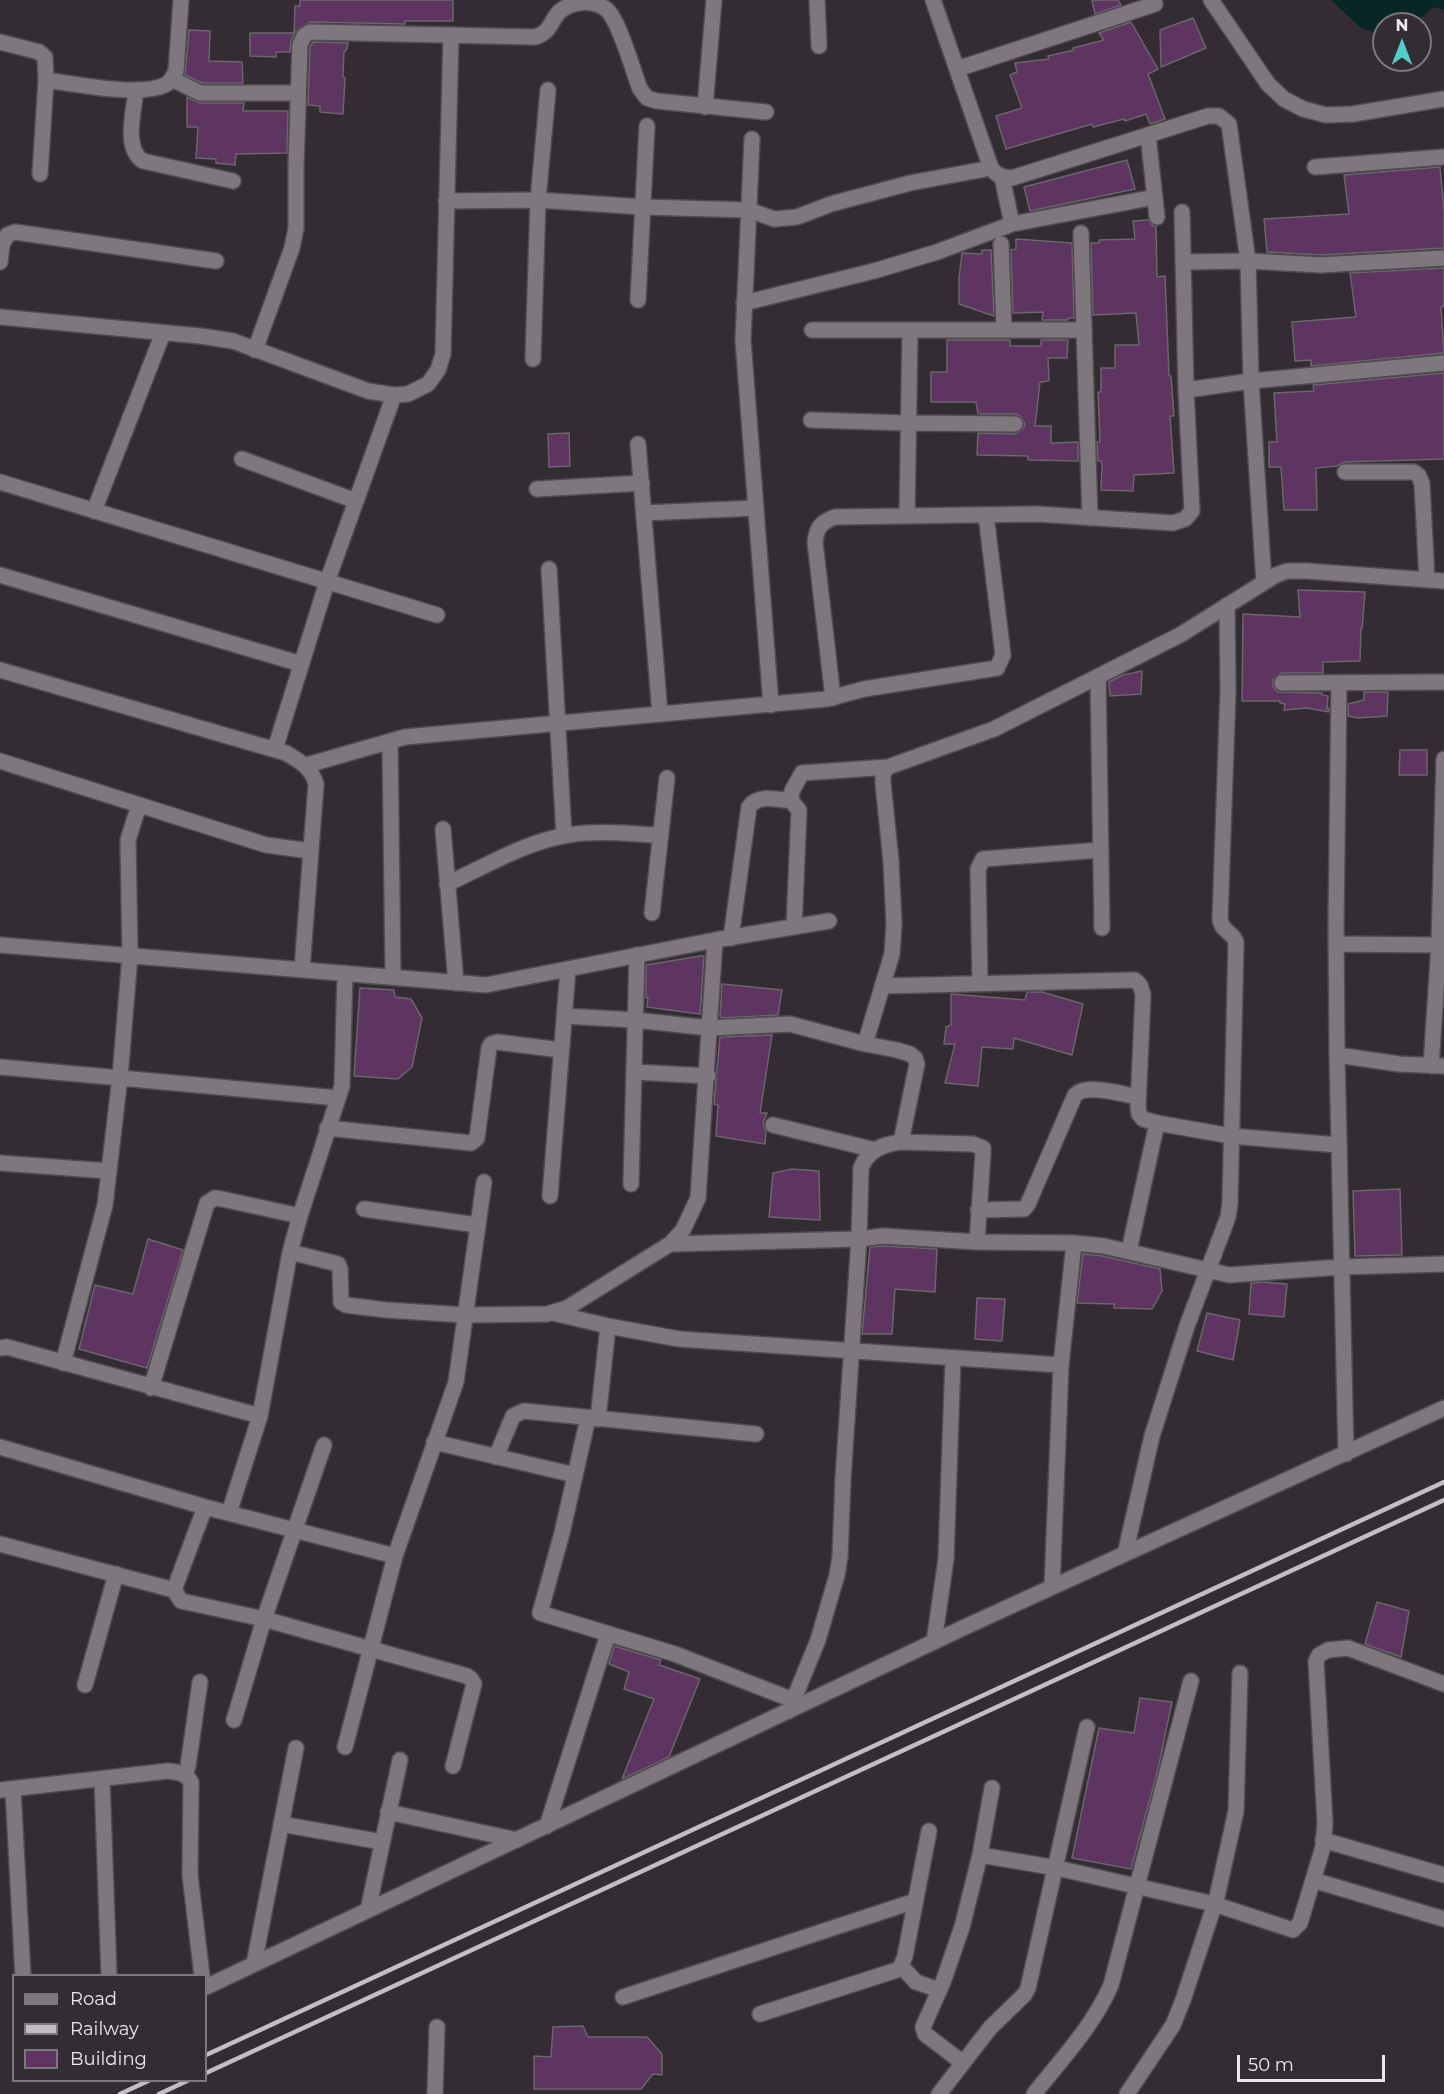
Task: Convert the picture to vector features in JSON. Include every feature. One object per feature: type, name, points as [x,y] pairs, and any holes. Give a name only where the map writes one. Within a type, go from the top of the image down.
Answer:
[{"type":"street","points":[[46,80],[136,90],[166,85],[176,70],[181,0]]},
{"type":"street","points":[[705,107],[714,0]]},
{"type":"street","points":[[817,0],[819,46]]},
{"type":"street","points":[[933,0],[997,173],[1011,224]]},
{"type":"street","points":[[1210,0],[1268,84],[1284,99],[1303,109],[1326,115],[1353,114],[1444,99]]},
{"type":"street","points":[[255,350],[297,228],[300,45],[304,36],[310,32],[535,37],[543,34],[550,27],[560,10],[575,3],[593,2],[607,9],[617,24],[640,89],[647,98],[668,103],[766,112]]},
{"type":"street","points":[[957,69],[1155,4]]},
{"type":"street","points":[[0,317],[233,341],[368,390],[394,395],[408,394],[428,384],[438,370],[443,354],[451,35]]},
{"type":"street","points":[[0,42],[39,52],[45,57],[46,80],[40,174]]},
{"type":"street","points":[[172,79],[200,93],[298,93]]},
{"type":"street","points":[[136,90],[131,142],[137,157],[143,161],[233,181]]},
{"type":"street","points":[[533,359],[538,200],[548,90]]},
{"type":"street","points":[[446,201],[538,200],[643,207],[749,210],[774,219],[797,217],[831,204],[910,183],[997,173],[1011,178],[1208,116],[1219,116],[1229,123],[1248,261],[1251,381],[1264,582]]},
{"type":"street","points":[[638,300],[647,126]]},
{"type":"street","points":[[1148,135],[1157,217]]},
{"type":"street","points":[[752,139],[743,340],[771,705]]},
{"type":"street","points":[[1315,167],[1444,157]]},
{"type":"street","points":[[744,303],[874,272],[937,252],[1011,224],[1155,198]]},
{"type":"street","points":[[832,698],[814,542],[816,531],[823,521],[835,517],[1037,514],[1173,523],[1185,519],[1192,511],[1186,390],[1182,212]]},
{"type":"street","points":[[0,262],[2,245],[7,235],[15,232],[216,261]]},
{"type":"street","points":[[1081,233],[1090,518]]},
{"type":"street","points":[[1001,244],[1004,330]]},
{"type":"street","points":[[1184,262],[1248,261],[1321,265],[1444,258]]},
{"type":"street","points":[[812,330],[1084,330]]},
{"type":"street","points":[[907,516],[910,330]]},
{"type":"street","points":[[94,511],[163,333]]},
{"type":"street","points":[[1186,390],[1251,381],[1444,363]]},
{"type":"street","points":[[275,749],[327,582],[394,395]]},
{"type":"street","points":[[811,420],[1016,424]]},
{"type":"street","points":[[638,444],[660,714]]},
{"type":"street","points":[[242,459],[356,501]]},
{"type":"street","points":[[1345,472],[1414,472],[1419,476],[1422,484],[1427,580]]},
{"type":"street","points":[[0,482],[437,615]]},
{"type":"street","points":[[537,489],[642,483]]},
{"type":"street","points":[[644,513],[756,508]]},
{"type":"street","points":[[307,765],[405,737],[832,698],[864,689],[997,668],[1003,655],[986,515]]},
{"type":"street","points":[[549,569],[564,836]]},
{"type":"street","points":[[791,801],[792,791],[802,773],[888,767],[994,729],[1180,635],[1264,582],[1287,571],[1444,581]]},
{"type":"street","points":[[0,575],[301,664]]},
{"type":"street","points":[[1125,1554],[1152,1436],[1187,1326],[1228,1217],[1230,1203],[1236,942],[1233,935],[1222,927],[1220,919],[1228,691],[1227,605]]},
{"type":"street","points":[[0,670],[275,749],[307,765],[313,773],[316,784],[302,969]]},
{"type":"street","points":[[1098,677],[1102,927]]},
{"type":"street","points":[[1339,682],[1337,1055],[1346,1454]]},
{"type":"street","points":[[1282,683],[1444,682]]},
{"type":"street","points":[[390,742],[393,977]]},
{"type":"street","points":[[1337,1055],[1399,1064],[1438,1066],[1444,759]]},
{"type":"street","points":[[0,761],[266,845],[311,851]]},
{"type":"street","points":[[865,1044],[892,954],[894,924],[891,861],[883,783],[888,767]]},
{"type":"street","points":[[652,913],[667,778]]},
{"type":"street","points":[[290,1252],[338,1264],[341,1302],[346,1305],[465,1315],[523,1315],[550,1313],[567,1308],[670,1244],[683,1230],[698,1197],[710,1029],[723,939],[749,807],[753,801],[759,799],[791,801],[799,810],[794,927]]},
{"type":"street","points":[[63,1363],[105,1205],[120,1077],[130,955],[129,840],[139,805]]},
{"type":"street","points":[[442,829],[456,983]]},
{"type":"street","points":[[447,884],[520,850],[564,836],[661,835]]},
{"type":"street","points":[[980,984],[978,869],[982,859],[1101,850]]},
{"type":"street","points":[[0,945],[486,985],[829,921]]},
{"type":"street","points":[[1336,944],[1441,935]]},
{"type":"street","points":[[631,1184],[637,956]]},
{"type":"street","points":[[550,1196],[568,969]]},
{"type":"street","points":[[229,1513],[260,1416],[290,1252],[344,1075],[345,973]]},
{"type":"street","points":[[882,986],[1135,980],[1140,985],[1143,994],[1138,1097],[1139,1114],[1143,1119],[1231,1136],[1338,1145]]},
{"type":"street","points":[[564,1016],[635,1020],[710,1029],[790,1024],[897,1050],[915,1058],[917,1064],[901,1142]]},
{"type":"street","points":[[327,1128],[471,1143],[477,1138],[491,1044],[497,1042],[561,1050]]},
{"type":"street","points":[[0,1067],[338,1098]]},
{"type":"street","points":[[634,1072],[708,1076]]},
{"type":"street","points":[[978,1210],[1024,1209],[1078,1091],[1092,1089],[1138,1097]]},
{"type":"street","points":[[1129,1251],[1157,1123]]},
{"type":"street","points":[[773,1125],[875,1150]]},
{"type":"street","points":[[791,1706],[818,1640],[840,1557],[859,1239],[861,1168],[865,1158],[890,1143],[901,1142],[973,1144],[982,1148],[977,1242]]},
{"type":"street","points":[[0,1163],[109,1171]]},
{"type":"street","points":[[345,1747],[395,1556],[456,1382],[484,1182]]},
{"type":"street","points":[[151,1388],[207,1203],[215,1198],[300,1216]]},
{"type":"street","points":[[364,1209],[477,1226]]},
{"type":"street","points":[[670,1244],[859,1239],[883,1236],[977,1242],[1074,1243],[1129,1251],[1229,1275],[1341,1267],[1444,1264]]},
{"type":"street","points":[[1052,1587],[1061,1365],[1074,1243]]},
{"type":"street","points":[[550,1313],[679,1339],[1061,1365]]},
{"type":"street","points":[[608,1326],[593,1419],[540,1612],[675,1654],[791,1706]]},
{"type":"street","points":[[0,1348],[6,1347],[260,1416]]},
{"type":"street","points":[[934,1642],[946,1559],[953,1358]]},
{"type":"street","points":[[207,1987],[517,1840],[791,1706],[1444,1408]]},
{"type":"street","points":[[496,1457],[513,1416],[524,1411],[756,1434]]},
{"type":"street","points":[[434,1442],[576,1475]]},
{"type":"street","points":[[234,1720],[293,1530],[324,1445]]},
{"type":"street","points":[[0,1447],[205,1507],[395,1556]]},
{"type":"street","points":[[174,1590],[205,1507]]},
{"type":"street","points":[[0,1544],[174,1590],[181,1601],[264,1619],[471,1679],[474,1684],[453,1766]]},
{"type":"street","points":[[85,1685],[116,1574]]},
{"type":"street","points":[[546,1826],[608,1634]]},
{"type":"street","points":[[980,1855],[1057,1868],[1214,1904],[1293,1930],[1300,1923],[1313,1880],[1325,1823],[1316,1661],[1319,1655],[1328,1650],[1348,1648],[1444,1683]]},
{"type":"street","points":[[1126,2094],[1173,2025],[1184,2000],[1214,1904],[1236,1811],[1240,1673]]},
{"type":"street","points":[[1035,2094],[1106,1998],[1191,1681]]},
{"type":"street","points":[[185,1775],[200,1682]]},
{"type":"street","points":[[939,2094],[990,2028],[1025,1994],[1028,1988],[1088,1727]]},
{"type":"street","points":[[254,1964],[296,1748]]},
{"type":"street","points":[[368,1910],[400,1760]]},
{"type":"street","points":[[23,1974],[6,1790],[168,1771],[185,1775],[191,1782],[190,1875],[202,1974]]},
{"type":"street","points":[[102,1779],[109,1974]]},
{"type":"street","points":[[963,2063],[925,2034],[923,2027],[962,1927],[980,1855],[992,1788]]},
{"type":"street","points":[[388,1812],[517,1840]]},
{"type":"street","points":[[281,1824],[382,1842]]},
{"type":"street","points":[[760,2014],[897,1970],[901,1966],[905,1956],[929,1831]]},
{"type":"street","points":[[1323,1840],[1444,1875]]},
{"type":"street","points":[[1313,1880],[1444,1919]]},
{"type":"street","points":[[623,1997],[915,1900]]},
{"type":"street","points":[[901,1966],[916,1982],[939,1990]]},
{"type":"street","points":[[435,2094],[437,2026]]},
{"type":"shaded area","points":[[1331,0],[1444,0],[1444,10],[1433,7],[1427,12],[1372,12],[1372,32],[1361,28]]},
{"type":"building","points":[[300,0],[453,0],[453,21],[405,21],[405,24],[310,22],[295,32],[290,52],[276,52],[276,57],[250,56],[250,33],[294,33],[295,6],[300,6]]},
{"type":"building","points":[[1092,0],[1118,0],[1121,5],[1095,14]]},
{"type":"building","points":[[1193,18],[1206,48],[1161,67],[1160,30]]},
{"type":"building","points":[[1131,22],[1158,69],[1148,74],[1165,119],[1150,124],[1146,114],[1093,127],[1092,124],[1006,149],[996,116],[1022,108],[1010,75],[1017,72],[1015,63],[1049,59],[1048,56],[1104,40],[1099,33]]},
{"type":"building","points":[[189,30],[210,31],[209,61],[242,62],[243,83],[202,83],[185,75]]},
{"type":"building","points":[[313,42],[348,43],[344,52],[343,114],[320,112],[320,106],[308,105],[310,47]]},
{"type":"building","points":[[187,97],[200,103],[244,103],[243,111],[288,111],[287,153],[236,154],[235,165],[216,163],[216,159],[196,158],[198,127],[187,127]]},
{"type":"building","points":[[1127,160],[1135,189],[1030,211],[1024,187]]},
{"type":"building","points":[[1440,167],[1444,211],[1444,248],[1321,255],[1267,252],[1264,219],[1349,214],[1344,175]]},
{"type":"building","points":[[1148,220],[1156,226],[1157,277],[1165,276],[1169,376],[1171,376],[1174,416],[1170,416],[1174,473],[1134,475],[1133,491],[1101,490],[1102,465],[1101,461],[1098,461],[1097,442],[1100,442],[1098,392],[1101,392],[1101,368],[1115,368],[1115,345],[1139,345],[1136,313],[1093,315],[1091,243],[1099,243],[1099,240],[1135,239],[1133,221]]},
{"type":"building","points":[[1016,239],[1072,243],[1074,318],[1042,320],[1043,312],[1013,313],[1011,250],[1016,249]]},
{"type":"building","points":[[982,250],[991,250],[994,316],[959,304],[962,253],[982,254]]},
{"type":"building","points":[[1444,268],[1444,306],[1441,307],[1444,353],[1311,366],[1311,360],[1295,361],[1292,322],[1356,317],[1350,273]]},
{"type":"building","points":[[947,340],[1010,340],[1010,346],[1041,346],[1041,340],[1068,340],[1067,358],[1048,358],[1049,381],[1040,382],[1035,426],[1051,426],[1051,443],[1078,442],[1078,461],[1028,460],[1028,456],[977,455],[978,433],[1016,434],[1023,429],[1025,424],[1016,414],[978,414],[976,402],[931,402],[931,372],[947,372]]},
{"type":"building","points":[[1444,373],[1444,459],[1345,462],[1337,466],[1316,468],[1317,510],[1284,510],[1281,467],[1269,467],[1269,442],[1277,442],[1274,393],[1314,391],[1313,385]]},
{"type":"building","points":[[569,433],[570,466],[549,467],[548,434]]},
{"type":"building","points":[[1298,590],[1365,592],[1360,661],[1323,662],[1323,673],[1282,673],[1273,679],[1273,687],[1278,692],[1322,693],[1328,696],[1327,709],[1329,708],[1329,712],[1307,708],[1284,710],[1285,704],[1280,701],[1242,701],[1243,614],[1300,617]]},
{"type":"building","points":[[1142,671],[1141,694],[1110,696],[1109,682],[1123,675]]},
{"type":"building","points":[[1364,692],[1388,692],[1387,716],[1358,718],[1348,716],[1348,704],[1364,700]]},
{"type":"building","points":[[1400,750],[1427,750],[1427,775],[1399,775]]},
{"type":"building","points":[[704,956],[700,1014],[647,1007],[646,965]]},
{"type":"building","points":[[722,984],[782,990],[778,1015],[722,1018],[720,1016]]},
{"type":"building","points":[[360,988],[394,990],[395,997],[411,999],[422,1018],[412,1067],[398,1079],[354,1076]]},
{"type":"building","points":[[1027,992],[1042,992],[1083,1004],[1072,1055],[1014,1038],[1013,1049],[982,1047],[978,1086],[945,1083],[955,1044],[944,1044],[946,1027],[951,1025],[951,994],[1025,1000]]},
{"type":"building","points":[[772,1035],[760,1113],[767,1113],[763,1123],[766,1132],[765,1144],[716,1136],[718,1105],[714,1104],[720,1037]]},
{"type":"building","points":[[792,1169],[819,1171],[820,1220],[769,1217],[773,1173]]},
{"type":"building","points":[[1400,1189],[1402,1255],[1355,1256],[1353,1191]]},
{"type":"building","points":[[148,1239],[183,1250],[147,1368],[79,1349],[95,1285],[133,1294]]},
{"type":"building","points":[[870,1247],[937,1249],[935,1292],[895,1289],[892,1334],[862,1334]]},
{"type":"building","points":[[1083,1254],[1160,1269],[1162,1291],[1152,1309],[1114,1308],[1114,1304],[1077,1303]]},
{"type":"building","points":[[1251,1283],[1287,1284],[1284,1317],[1249,1314]]},
{"type":"building","points":[[977,1298],[1005,1299],[1002,1341],[975,1339]]},
{"type":"building","points":[[1207,1313],[1240,1320],[1233,1360],[1197,1351]]},
{"type":"building","points":[[1377,1602],[1409,1611],[1401,1657],[1365,1644]]},
{"type":"building","points":[[614,1646],[661,1660],[659,1665],[700,1679],[669,1757],[622,1779],[654,1699],[624,1689],[629,1672],[609,1664]]},
{"type":"building","points":[[1140,1698],[1172,1702],[1158,1769],[1131,1869],[1072,1858],[1099,1728],[1134,1733]]},
{"type":"building","points":[[583,2026],[588,2037],[647,2037],[662,2054],[662,2075],[653,2074],[641,2089],[534,2089],[534,2056],[551,2057],[553,2027]]},
{"type":"railway","points":[[207,2055],[1444,1482]]},
{"type":"railway","points":[[207,2073],[1444,1500]]},
{"type":"railway","points":[[120,2094],[146,2082]]},
{"type":"railway","points":[[159,2094],[185,2082]]}]
